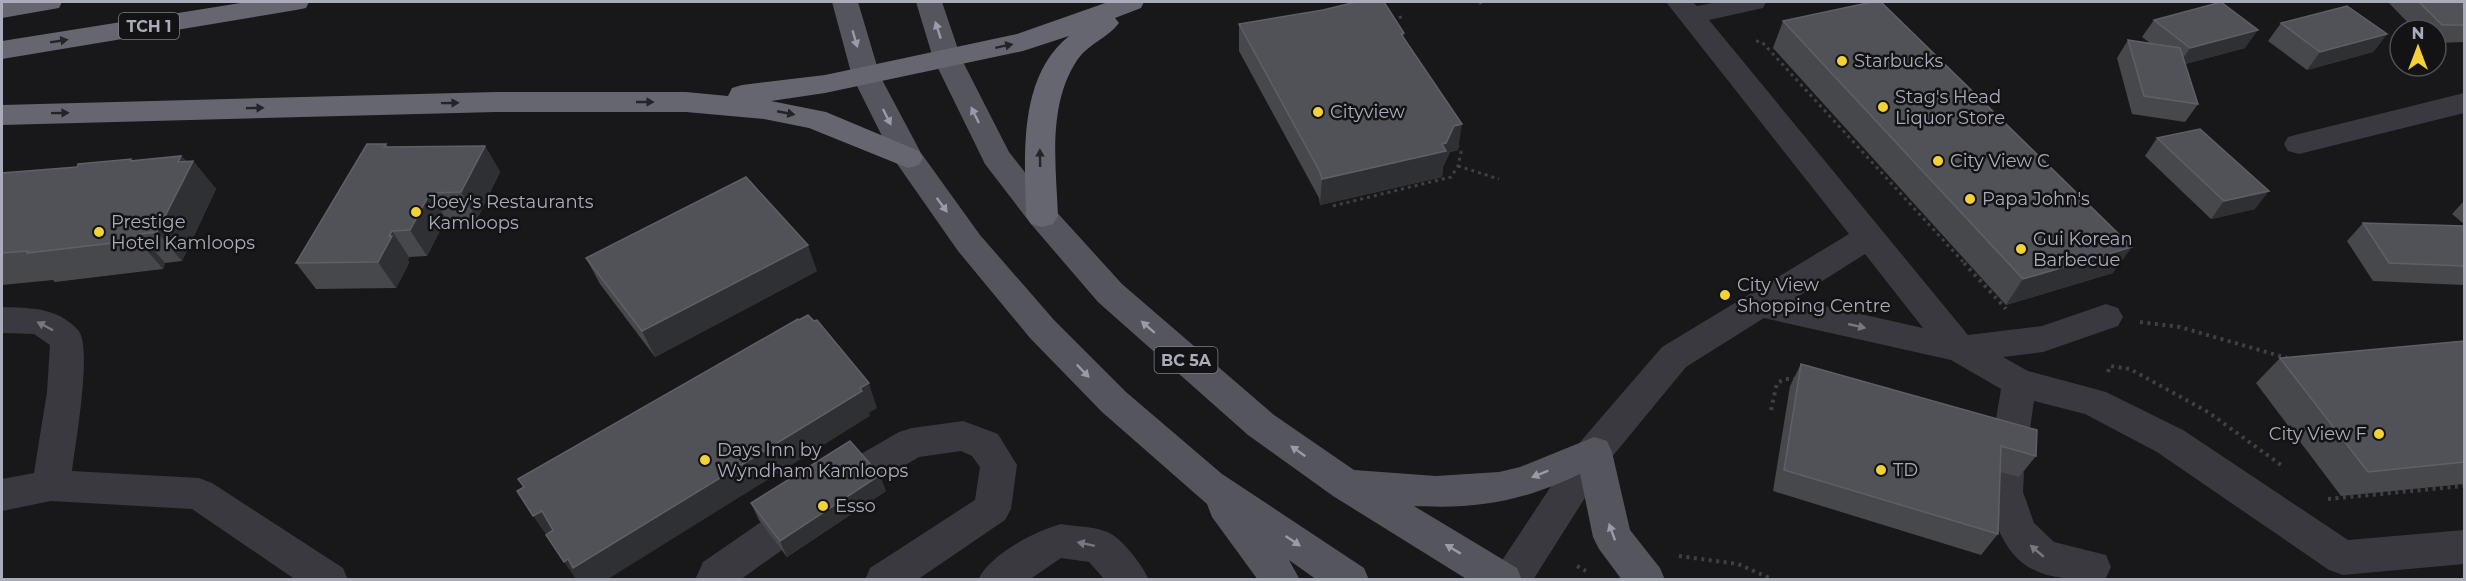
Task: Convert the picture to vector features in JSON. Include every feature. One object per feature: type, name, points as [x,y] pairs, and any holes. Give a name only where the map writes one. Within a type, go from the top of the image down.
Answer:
[{"type":"highway","points":[[2,10],[49,2]]},
{"type":"highway","name":"TCH 1","points":[[2,50],[296,2]]},
{"type":"highway","points":[[686,102],[808,87],[1023,42],[1132,2]]},
{"type":"highway","points":[[1042,216],[1040,126],[1050,87],[1066,54],[1132,2]]},
{"type":"highway","points":[[2,115],[496,102],[686,102],[764,109],[816,119],[908,158]]},
{"type":"main road","points":[[845,2],[866,76],[908,158],[969,243],[1042,329],[1114,402],[1209,485],[1350,579]]},
{"type":"main road","name":"BC 5A","points":[[929,2],[947,58],[996,157],[1042,216],[1110,293],[1261,425],[1346,485],[1503,579]]},
{"type":"main road","points":[[1346,485],[1407,491],[1470,490],[1515,484],[1594,452],[1612,537],[1659,569]]},
{"type":"main road","points":[[1209,485],[1281,579]]},
{"type":"street","points":[[1685,9],[1753,2]]},
{"type":"street","points":[[1685,9],[1960,349]]},
{"type":"street","points":[[2299,144],[2464,103]]},
{"type":"street","points":[[1511,579],[1594,452],[1674,357],[1870,236]]},
{"type":"street","points":[[1759,304],[1960,349],[2019,383],[2094,402],[2170,441],[2343,558],[2464,547]]},
{"type":"street","points":[[1960,349],[2043,339],[2106,317]]},
{"type":"street","points":[[2,320],[41,321],[67,340],[65,392],[51,485]]},
{"type":"street","points":[[2019,383],[2004,492],[2018,533],[2043,558],[2092,567]]},
{"type":"street","points":[[714,579],[717,574],[771,534],[867,469],[912,443],[963,436],[986,445],[999,465],[992,508],[884,579]]},
{"type":"street","points":[[2,495],[51,485],[199,494],[329,579]]},
{"type":"street","points":[[997,579],[1050,544],[1061,541],[1100,547],[1130,579]]},
{"type":"path","points":[[1391,19],[1402,17]]},
{"type":"path","points":[[1762,42],[2010,313],[2004,315]]},
{"type":"path","points":[[1333,206],[1451,177],[1458,166],[1461,152],[1455,142]]},
{"type":"path","points":[[1458,166],[1499,179]]},
{"type":"path","points":[[2106,317],[2180,327],[2289,359]]},
{"type":"path","points":[[2104,381],[2110,366],[2130,369],[2208,412],[2291,472]]},
{"type":"path","points":[[1771,410],[1777,383],[1785,379],[1809,382]]},
{"type":"path","points":[[2319,492],[2328,499],[2464,486]]},
{"type":"path","points":[[1659,569],[1678,556],[1738,564],[1774,579]]},
{"type":"building","points":[[1356,2],[1384,2],[1404,33],[1401,34],[1462,124],[1454,126],[1446,143],[1442,144],[1446,151],[1322,179],[1239,24]]},
{"type":"building","name":"City View C","points":[[1881,2],[2132,247],[2023,279],[1783,21]]},
{"type":"building","points":[[2221,2],[2258,30],[2190,48],[2154,20]]},
{"type":"building","points":[[2419,2],[2464,2],[2464,25],[2448,25],[2448,18],[2435,18]]},
{"type":"building","points":[[2347,6],[2387,34],[2320,52],[2281,23]]},
{"type":"building","points":[[2128,40],[2180,48],[2198,104],[2144,96]]},
{"type":"building","points":[[2200,129],[2269,191],[2224,201],[2157,138]]},
{"type":"building","points":[[367,144],[386,144],[384,147],[485,146],[461,192],[430,193],[410,230],[392,231],[389,236],[392,236],[378,262],[296,263]]},
{"type":"building","points":[[181,156],[178,162],[193,161],[157,232],[140,234],[138,240],[27,253],[28,251],[2,253],[2,173]]},
{"type":"building","points":[[746,177],[808,245],[642,331],[586,258]]},
{"type":"building","points":[[2363,223],[2464,226],[2464,266],[2389,263]]},
{"type":"building","name":"Days Inn by Wyndham Kamloops","points":[[808,315],[814,321],[817,320],[869,383],[860,388],[862,391],[573,568],[568,559],[564,562],[546,535],[553,530],[542,511],[533,516],[517,491],[524,487],[518,479]]},
{"type":"building","name":"City View F","points":[[2464,341],[2464,462],[2368,472],[2280,358]]},
{"type":"building","name":"TD","points":[[1801,364],[2037,430],[2036,456],[2001,446],[1998,534],[1784,470]]},
{"type":"building","points":[[850,441],[880,475],[780,541],[751,503]]},
{"type":"place","name":"Starbucks","points":[[1842,61]]},
{"type":"place","name":"Stag's Head Liquor Store","points":[[1883,107]]},
{"type":"place","name":"Cityview","points":[[1318,112]]},
{"type":"place","name":"City View C","points":[[1938,161]]},
{"type":"place","name":"Papa John's","points":[[1970,199]]},
{"type":"place","name":"Joey's Restaurants Kamloops","points":[[416,212]]},
{"type":"place","name":"Prestige Hotel Kamloops","points":[[99,232]]},
{"type":"place","name":"Gui Korean Barbecue","points":[[2021,249]]},
{"type":"place","name":"City View Shopping Centre","points":[[1725,295]]},
{"type":"place","name":"City View F","points":[[2379,434]]},
{"type":"place","name":"Days Inn by Wyndham Kamloops","points":[[705,460]]},
{"type":"place","name":"TD","points":[[1881,470]]},
{"type":"place","name":"Esso","points":[[823,506]]}]
